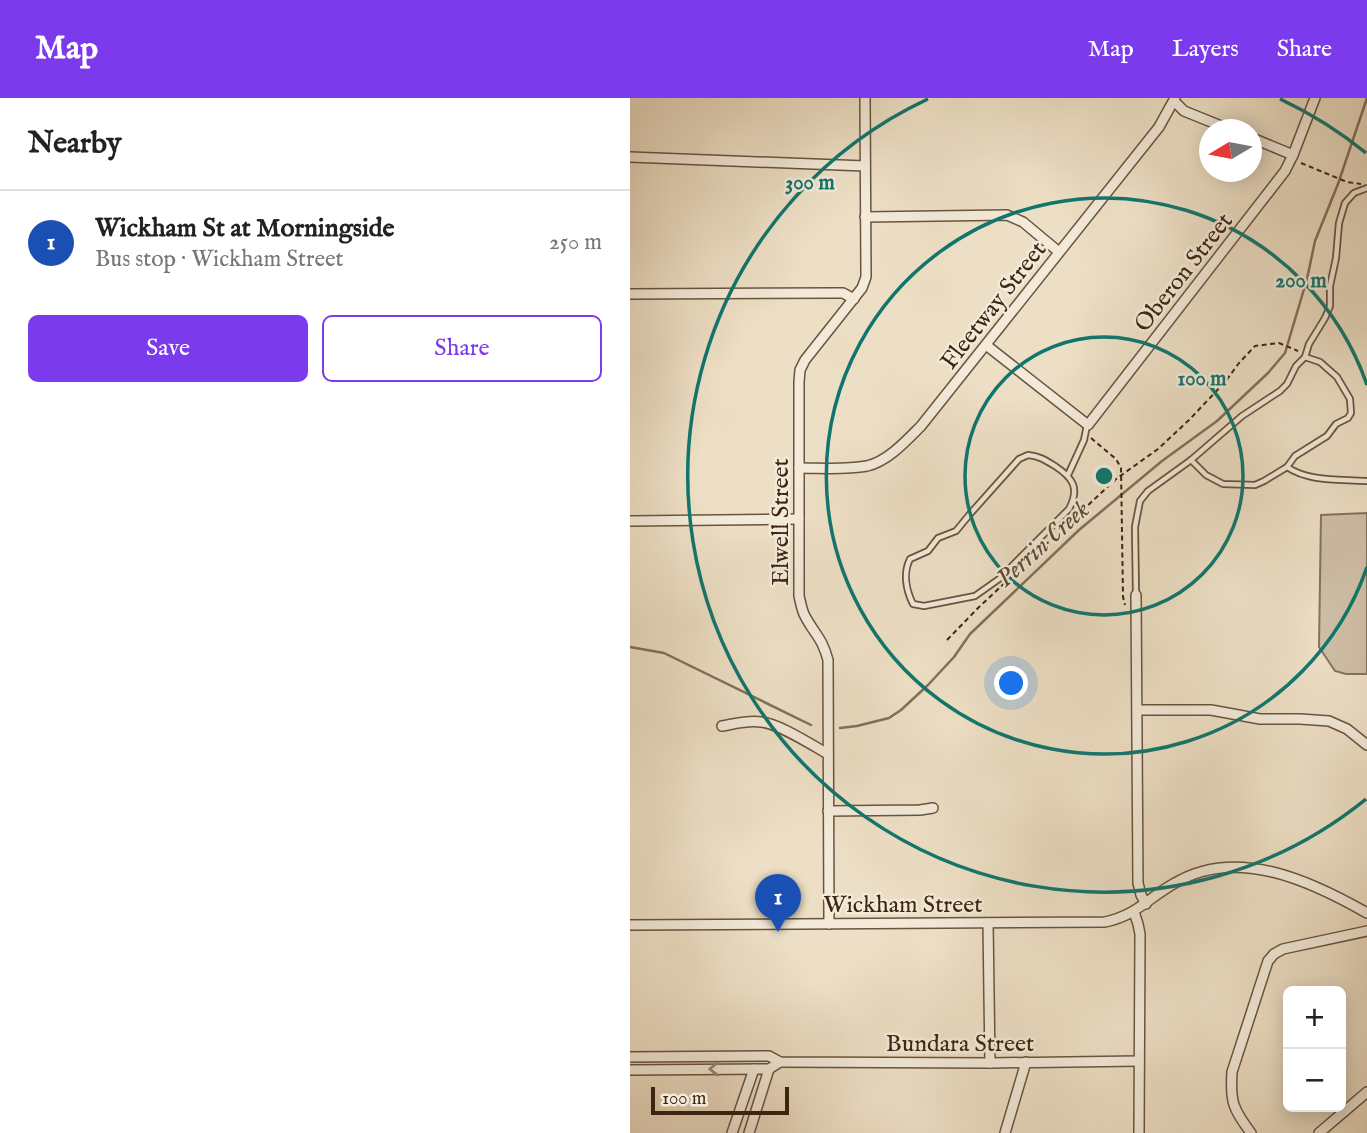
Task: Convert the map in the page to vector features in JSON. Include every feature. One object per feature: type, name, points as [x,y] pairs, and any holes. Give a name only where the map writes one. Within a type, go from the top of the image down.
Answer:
[{"type":"street","name":"Elwell Street","points":[[829,924],[828,660],[819,635],[806,619],[799,596],[799,382],[800,370],[805,360],[854,299],[866,277],[864,98]]},
{"type":"street","name":"Oberon Street","points":[[1087,429],[1278,182],[1293,155],[1315,98]]},
{"type":"street","points":[[1174,100],[1184,111],[1204,119]]},
{"type":"street","name":"Fleetway Street","points":[[799,468],[869,465],[897,449],[921,426],[1158,127],[1174,100]]},
{"type":"street","points":[[1262,142],[1293,155]]},
{"type":"street","points":[[630,157],[865,166]]},
{"type":"street","points":[[865,217],[1007,215],[1023,222],[1059,252]]},
{"type":"street","points":[[630,294],[843,293],[854,299]]},
{"type":"street","points":[[986,345],[1087,429]]},
{"type":"street","points":[[630,520],[799,519]]},
{"type":"street","points":[[1136,595],[1138,883],[1146,904]]},
{"type":"street","points":[[1138,710],[1211,710],[1260,719],[1329,721],[1347,729],[1367,746]]},
{"type":"street","points":[[722,726],[750,722],[769,723],[828,754]]},
{"type":"street","points":[[828,811],[933,808]]},
{"type":"street","name":"Wickham Street","points":[[630,925],[1105,922],[1133,912],[1182,878],[1212,870],[1239,867],[1290,876],[1342,898],[1367,913]]},
{"type":"street","points":[[1133,912],[1140,934],[1139,1133]]},
{"type":"street","points":[[988,923],[990,1063]]},
{"type":"street","points":[[1251,1133],[1237,1115],[1231,1088],[1232,1072],[1268,961],[1283,949],[1367,931]]},
{"type":"street","name":"Bundara Street","points":[[630,1057],[769,1056],[780,1062],[1139,1061]]},
{"type":"street","points":[[630,1070],[769,1069],[780,1062]]},
{"type":"street","points":[[1004,1133],[1026,1062]]},
{"type":"street","points":[[732,1133],[754,1069]]},
{"type":"street","points":[[749,1133],[769,1069]]},
{"type":"street","points":[[1319,1133],[1367,1092]]},
{"type":"lane","points":[[1136,595],[1135,527],[1140,501],[1148,491],[1191,460],[1242,416],[1287,384],[1296,366],[1305,357],[1309,344],[1330,306],[1330,286],[1339,223],[1345,203],[1354,193],[1367,188]]},
{"type":"lane","points":[[1191,460],[1206,475],[1223,484],[1255,485],[1287,467],[1294,456],[1327,436],[1336,424],[1348,418],[1351,413],[1350,399],[1336,377],[1320,362],[1305,357]]},
{"type":"lane","points":[[1068,475],[1087,429]]},
{"type":"lane","points":[[1028,455],[1039,456],[1068,475],[1075,498],[1069,509],[999,579],[975,596],[924,606],[913,604],[907,593],[905,568],[910,559],[928,551],[938,538],[956,531],[1019,459],[1028,455]]},
{"type":"lane","points":[[1287,467],[1297,474],[1315,478],[1366,481]]},
{"type":"path","points":[[1293,155],[1297,162],[1347,182],[1362,184]]},
{"type":"path","points":[[947,640],[1122,474],[1158,449],[1189,420],[1255,346],[1279,343],[1300,352]]},
{"type":"path","points":[[1087,429],[1116,459],[1122,474],[1125,605]]},
{"type":"shaded area","points":[[1367,513],[1367,674],[1346,674],[1335,671],[1319,647],[1321,515]]},
{"type":"waterway","name":"Perrin Creek","points":[[840,728],[889,718],[901,710],[954,657],[970,634],[1079,530],[1162,461],[1217,421],[1268,373],[1285,353],[1307,279],[1315,241],[1338,184],[1367,98]]},
{"type":"waterway","name":"Perrin Creek","points":[[630,647],[664,653],[811,725]]},
{"type":"place","name":"Wickham St at Morningside","points":[[778,932]]}]
